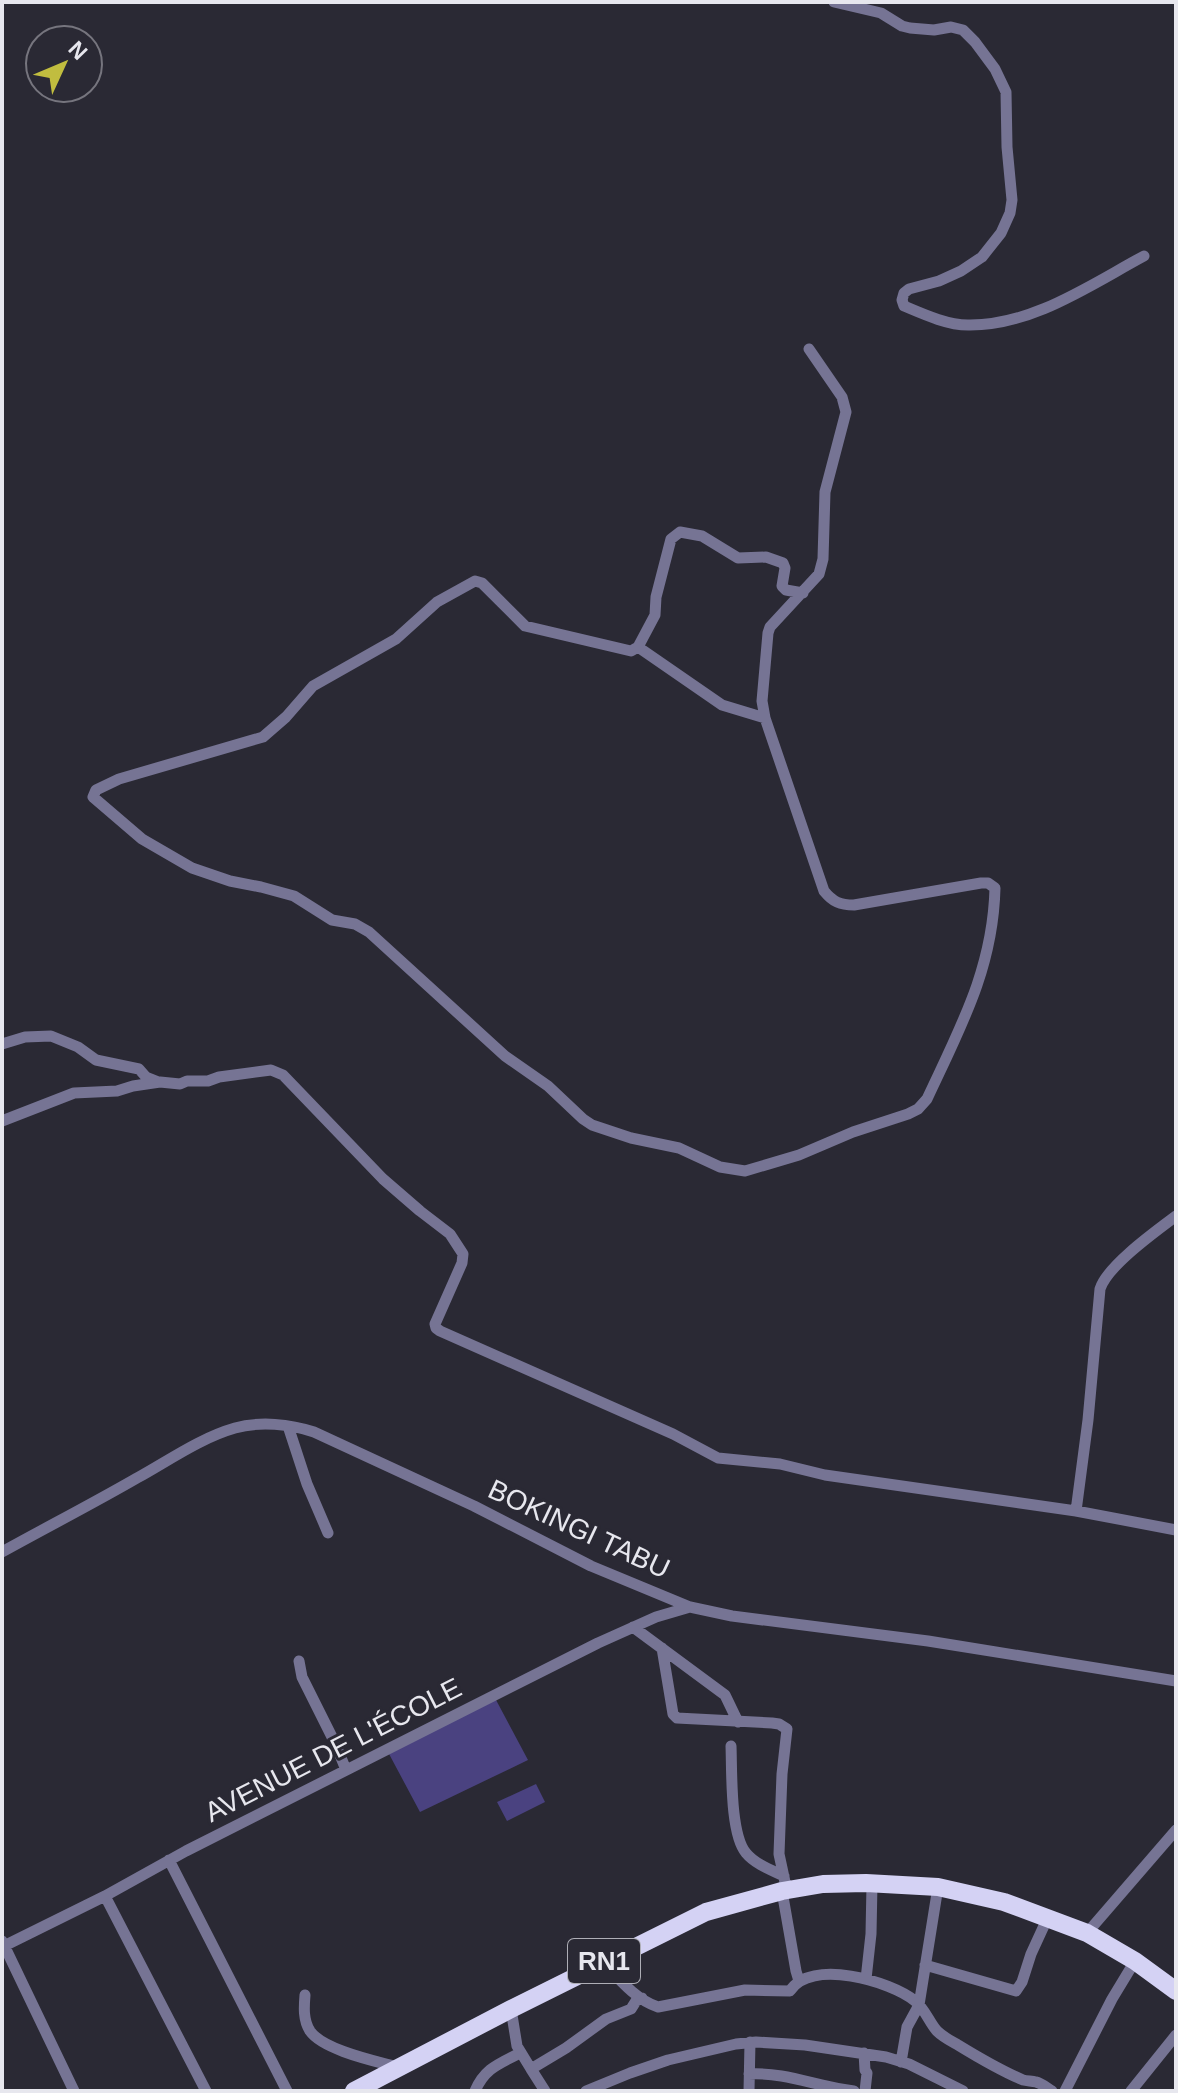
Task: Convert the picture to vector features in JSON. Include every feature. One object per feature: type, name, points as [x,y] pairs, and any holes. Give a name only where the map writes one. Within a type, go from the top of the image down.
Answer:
[{"type":"highway","name":"RN1","points":[[354,2091],[706,1912],[785,1885],[938,1887],[1004,1902],[1087,1933],[1135,1961],[1176,1991]]},
{"type":"street","points":[[834,2],[881,13],[910,28],[934,30],[951,27],[963,30],[995,69],[1006,92],[1012,200],[1001,233],[982,257],[961,271],[909,289],[904,293],[904,306],[957,324],[1000,321],[1059,302],[1144,256]]},
{"type":"street","points":[[803,593],[786,590],[782,586],[783,563],[766,557],[738,558],[702,536],[680,532],[671,539],[656,597],[655,615],[638,647],[631,651],[525,626],[482,583],[475,581],[437,602],[396,639],[313,686],[286,717],[263,737],[119,779],[96,790],[93,797],[142,839],[192,868],[232,882],[294,896],[332,920],[355,924],[369,932],[505,1056],[545,1084],[592,1125],[631,1138],[679,1148],[720,1167],[745,1171],[799,1155],[853,1132],[908,1114],[927,1099],[974,998],[989,944],[995,888],[988,883],[854,905],[833,901],[824,891],[765,718],[762,701],[768,633],[775,621],[803,593],[818,576],[823,559],[825,492],[846,412],[842,397],[809,349]]},
{"type":"street","points":[[638,647],[722,705],[765,718]]},
{"type":"street","points":[[2,1044],[25,1037],[51,1036],[78,1047],[96,1060],[139,1069],[146,1077],[160,1082],[210,1081],[271,1070],[283,1075],[383,1179],[450,1234],[460,1249],[462,1263],[435,1324],[440,1331],[673,1434],[718,1458],[780,1464],[825,1475],[1076,1511],[1176,1530]]},
{"type":"street","points":[[2,1121],[71,1094],[117,1091],[160,1082]]},
{"type":"street","points":[[1076,1511],[1102,1281],[1138,1246],[1176,1216]]},
{"type":"street","points":[[288,1426],[307,1484],[328,1533]]},
{"type":"street","name":"BOKINGI TABU","points":[[2,1552],[202,1442],[235,1428],[288,1426],[314,1432],[474,1506],[591,1566],[690,1607],[732,1616],[928,1641],[1176,1681]]},
{"type":"street","name":"AVENUE DE L'ÉCOLE","points":[[3,1945],[105,1896],[169,1860],[521,1681],[633,1627],[690,1607]]},
{"type":"street","points":[[633,1627],[725,1695],[738,1722]]},
{"type":"street","points":[[662,1648],[674,1716],[677,1718],[779,1724],[787,1729],[779,1854],[799,1981]]},
{"type":"street","points":[[299,1661],[302,1677],[346,1770]]},
{"type":"street","points":[[731,1746],[738,1839],[747,1855],[785,1885]]},
{"type":"street","points":[[1087,1933],[1176,1830]]},
{"type":"street","points":[[169,1860],[287,2091]]},
{"type":"street","points":[[866,1979],[872,1884]]},
{"type":"street","points":[[901,2062],[907,2027],[919,2005],[938,1887]]},
{"type":"street","points":[[105,1896],[206,2091]]},
{"type":"street","points":[[925,1965],[1016,1991],[1048,1917]]},
{"type":"street","points":[[3,1945],[74,2091]]},
{"type":"street","points":[[1065,2091],[1135,1961]]},
{"type":"street","points":[[603,1962],[627,1987],[658,2007],[745,1990],[790,1991],[799,1981],[827,1975],[853,1976],[891,1986],[919,2005],[937,2030],[960,2046],[1022,2080],[1036,2082],[1052,2091]]},
{"type":"street","points":[[305,1995],[305,2020],[315,2037],[340,2051],[397,2067]]},
{"type":"street","points":[[531,2069],[606,2019],[631,2009],[642,1998]]},
{"type":"street","points":[[511,2009],[520,2053],[545,2091]]},
{"type":"street","points":[[1131,2091],[1176,2035]]},
{"type":"street","points":[[586,2091],[668,2060],[750,2042],[864,2053],[930,2073],[963,2091]]},
{"type":"street","points":[[749,2091],[750,2042]]},
{"type":"street","points":[[475,2091],[482,2076],[490,2069],[520,2053]]},
{"type":"street","points":[[864,2053],[867,2073],[865,2091]]},
{"type":"street","points":[[749,2074],[784,2075],[854,2091]]},
{"type":"shaded area","points":[[495,1698],[528,1760],[420,1812],[388,1752]]},
{"type":"shaded area","points":[[536,1784],[545,1802],[507,1821],[497,1802]]}]
